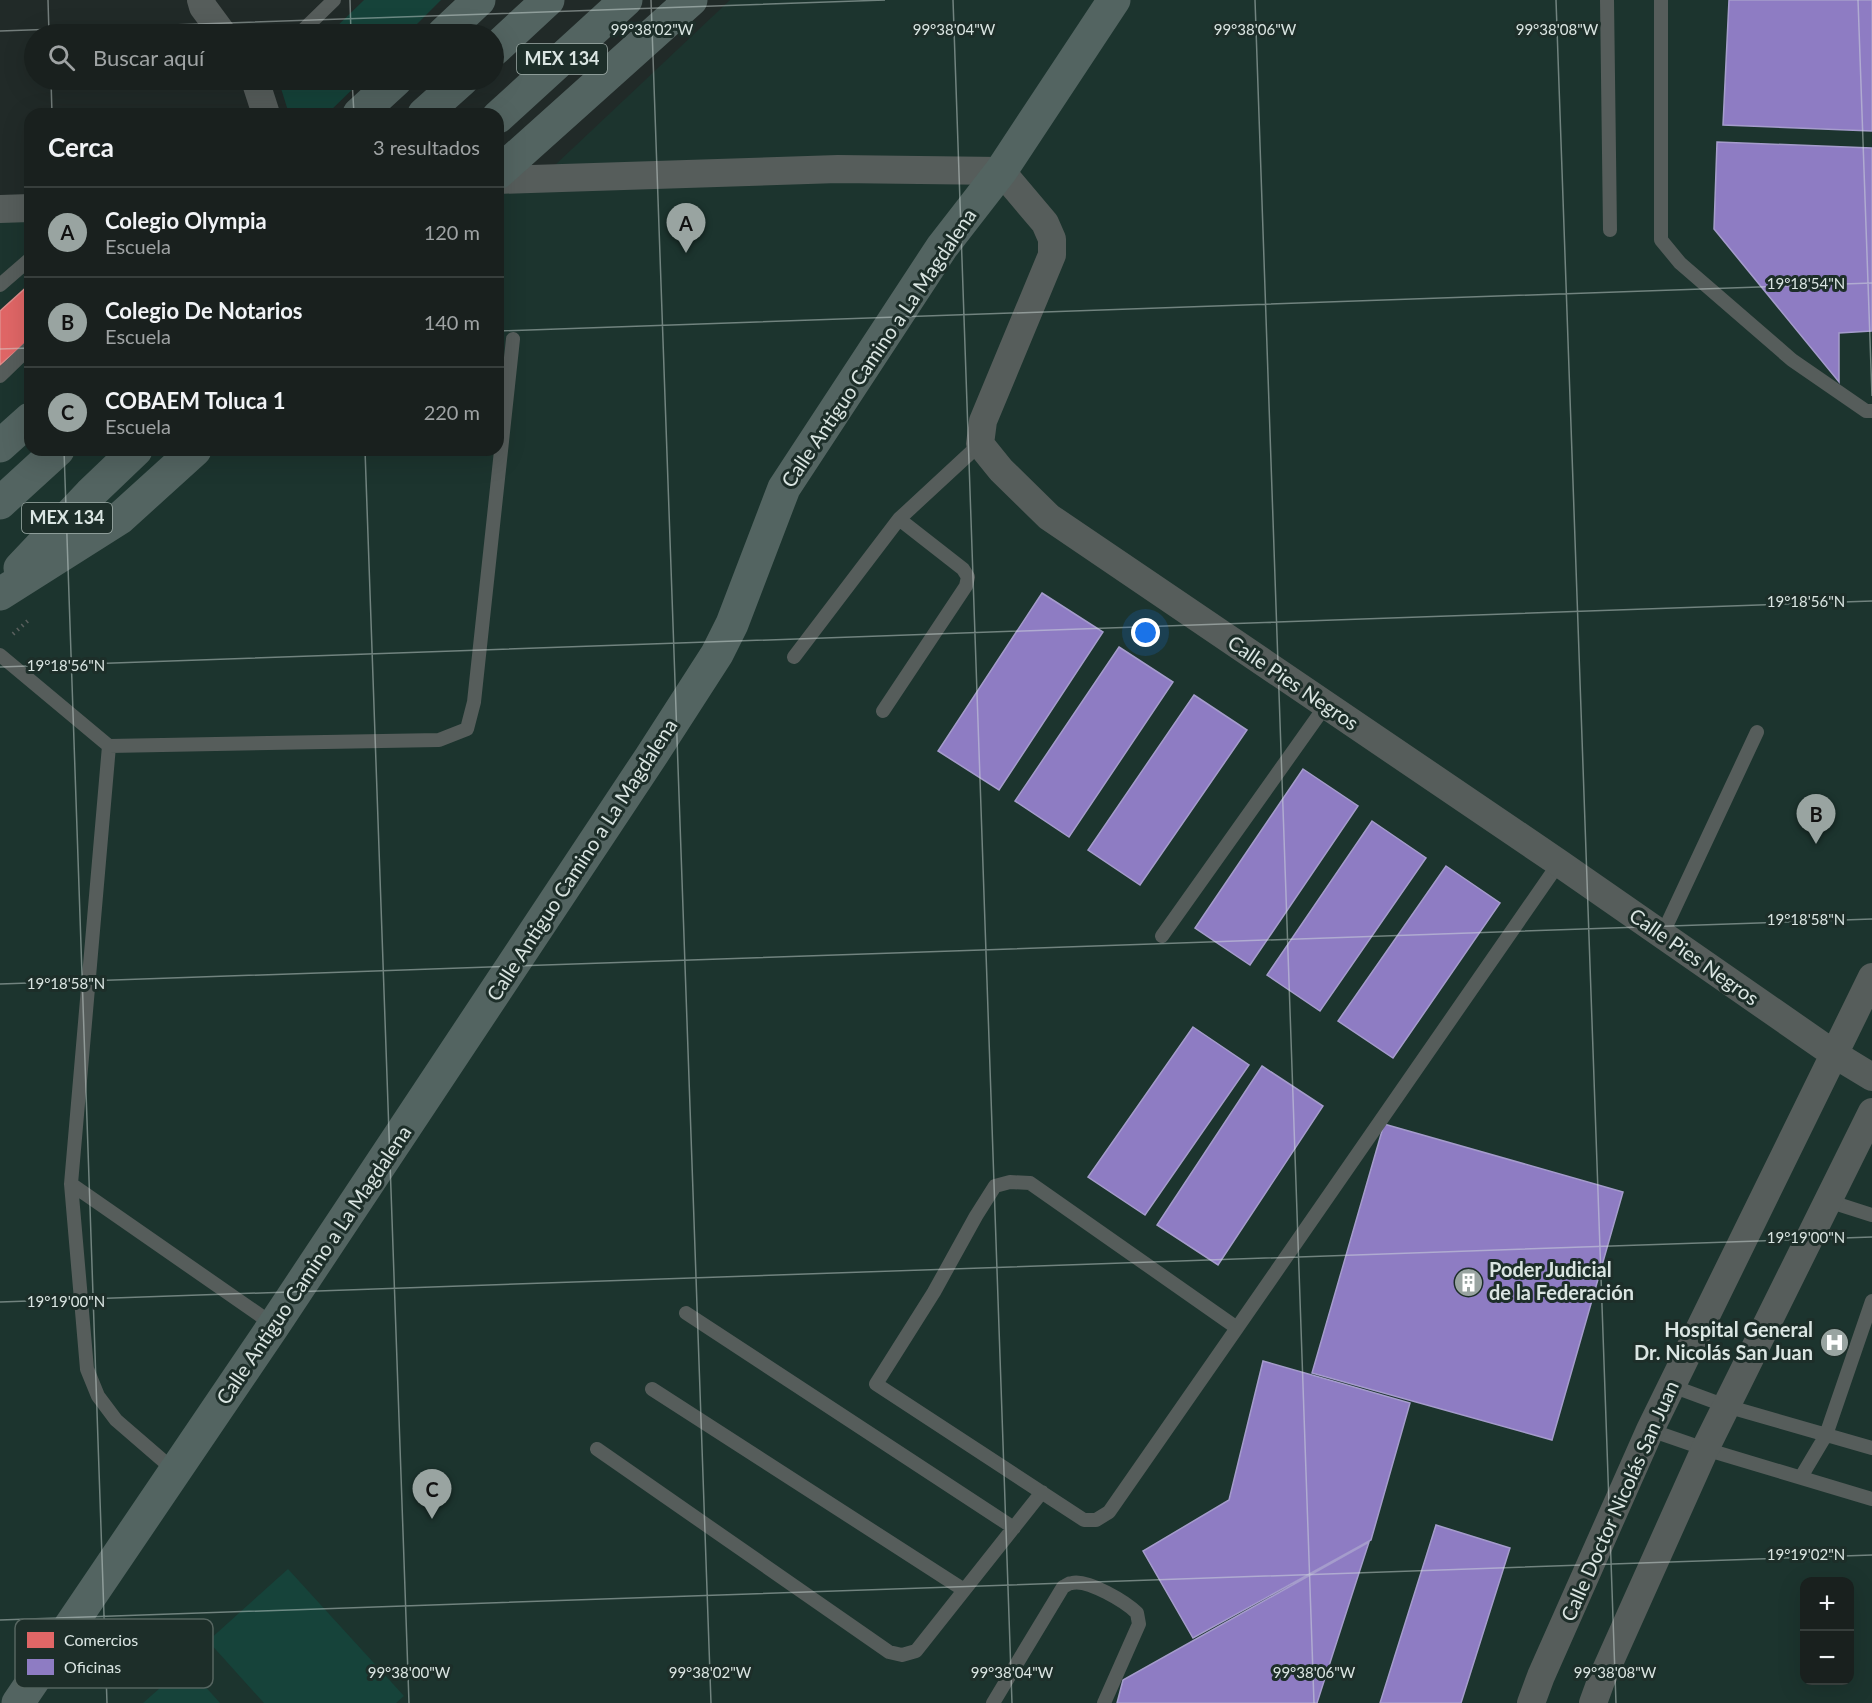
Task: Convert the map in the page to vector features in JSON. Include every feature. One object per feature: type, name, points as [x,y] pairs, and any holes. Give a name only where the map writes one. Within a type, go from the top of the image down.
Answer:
[{"type":"main road","points":[[454,24],[479,0]]},
{"type":"main road","name":"MEX 134","points":[[504,41],[548,0]]},
{"type":"main road","name":"MEX 134","points":[[504,112],[626,0]]},
{"type":"main road","points":[[504,168],[691,0]]},
{"type":"main road","name":"Calle Antiguo Camino a La Magdalena","points":[[75,1619],[274,1325],[717,654],[732,624],[784,488],[942,247],[1001,171],[1114,0]]},
{"type":"main road","points":[[366,108],[385,90]]},
{"type":"main road","points":[[431,108],[451,90]]},
{"type":"main road","points":[[0,446],[24,424]]},
{"type":"main road","name":"MEX 134","points":[[0,503],[51,456]]},
{"type":"main road","name":"MEX 134","points":[[0,589],[90,494],[130,456]]},
{"type":"main road","points":[[0,594],[120,518],[188,456]]},
{"type":"main road","name":"Calle Antiguo Camino a La Magdalena","points":[[18,1703],[28,1688]]},
{"type":"street","points":[[201,0],[203,7],[216,24]]},
{"type":"street","points":[[258,90],[264,108]]},
{"type":"street","points":[[504,180],[838,169],[1001,171],[1045,223],[1052,239],[1052,255],[983,421],[980,444]]},
{"type":"street","points":[[0,209],[24,208]]},
{"type":"street","name":"Calle Pies Negros","points":[[980,444],[1001,470],[1049,517],[1559,863],[1834,1054],[1872,1077]]},
{"type":"street","name":"Calle Doctor Nicolás San Juan","points":[[1531,1703],[1650,1430],[1872,977]]},
{"type":"street","points":[[1593,1703],[1705,1449],[1872,1112]]},
{"type":"lane","points":[[309,24],[334,0]]},
{"type":"lane","points":[[1607,0],[1610,230]]},
{"type":"lane","points":[[1661,0],[1661,240],[1680,263],[1792,360],[1866,411],[1872,411]]},
{"type":"lane","points":[[0,285],[24,264]]},
{"type":"lane","points":[[504,423],[513,339]]},
{"type":"lane","points":[[0,376],[24,353]]},
{"type":"lane","points":[[794,657],[899,519],[980,444]]},
{"type":"lane","points":[[0,655],[109,746],[439,740],[467,729],[474,702],[500,456]]},
{"type":"lane","points":[[883,711],[966,586],[968,577],[963,569],[899,519]]},
{"type":"lane","points":[[1162,936],[1326,705]]},
{"type":"lane","points":[[1662,935],[1757,732]]},
{"type":"lane","points":[[109,746],[71,1184],[87,1369],[98,1396],[116,1420],[175,1471]]},
{"type":"lane","points":[[1237,1328],[1030,1183],[1010,1182],[995,1186],[934,1292],[876,1384],[1084,1520],[1096,1520],[1109,1512],[1237,1328],[1559,863]]},
{"type":"lane","points":[[71,1184],[274,1325]]},
{"type":"lane","points":[[1828,1201],[1872,1215]]},
{"type":"lane","points":[[1801,1477],[1826,1435],[1872,1301]]},
{"type":"lane","points":[[686,1313],[1014,1528]]},
{"type":"lane","points":[[1672,1386],[1726,1406],[1872,1448]]},
{"type":"lane","points":[[652,1389],[964,1590]]},
{"type":"lane","points":[[1650,1430],[1705,1449],[1872,1499]]},
{"type":"lane","points":[[597,1449],[889,1652],[902,1655],[916,1651],[1042,1492]]},
{"type":"lane","points":[[993,1703],[1063,1587],[1072,1582],[1084,1583],[1116,1598],[1137,1613],[1139,1624],[1104,1703]]},
{"type":"shaded area","points":[[364,0],[441,0],[417,24],[339,24]]},
{"type":"shaded area","points":[[730,0],[1872,0],[1872,1703],[0,1703],[0,219],[24,217],[24,456],[504,456],[504,170],[554,166]]},
{"type":"shaded area","points":[[282,90],[352,90],[333,108],[287,108]]},
{"type":"shaded area","points":[[288,1569],[404,1696],[396,1703],[264,1703],[213,1647],[213,1636]]},
{"type":"shaded area","points":[[160,1688],[207,1688],[220,1703],[143,1703]]},
{"type":"building: Comercios","points":[[24,289],[24,344],[0,365],[0,311]]},
{"type":"building: Oficinas","points":[[1729,0],[1872,0],[1872,131],[1723,125]]},
{"type":"building: Oficinas","points":[[1717,142],[1872,148],[1872,331],[1839,333],[1839,382],[1714,229]]},
{"type":"building: Oficinas","points":[[1042,593],[1103,632],[999,790],[938,751]]},
{"type":"building: Oficinas","points":[[1119,647],[1173,682],[1069,837],[1015,801]]},
{"type":"building: Oficinas","points":[[1194,695],[1247,730],[1140,885],[1088,850]]},
{"type":"building: Oficinas","points":[[1303,769],[1358,806],[1250,965],[1195,928]]},
{"type":"building: Oficinas","points":[[1372,821],[1426,858],[1320,1011],[1267,975]]},
{"type":"building: Oficinas","points":[[1446,866],[1500,903],[1393,1058],[1338,1021]]},
{"type":"building: Oficinas","points":[[1193,1027],[1249,1065],[1145,1215],[1088,1177]]},
{"type":"building: Oficinas","points":[[1262,1066],[1323,1106],[1218,1265],[1157,1225]]},
{"type":"building: Oficinas","name":"Poder Judicial de la Federación","points":[[1384,1124],[1623,1192],[1552,1440],[1312,1373]]},
{"type":"building: Oficinas","points":[[1263,1361],[1410,1403],[1371,1540],[1193,1638],[1143,1551],[1229,1500]]},
{"type":"building: Oficinas","points":[[1436,1525],[1510,1548],[1461,1703],[1380,1703]]},
{"type":"building: Oficinas","points":[[1369,1542],[1317,1703],[1117,1703],[1123,1680]]},
{"type":"place","name":"Colegio Olympia","points":[[686,253]]},
{"type":"place","name":"Colegio De Notarios","points":[[1816,844]]},
{"type":"place","name":"Poder Judicial de la Federación","points":[[1468,1282]]},
{"type":"place","name":"Hospital General Dr. Nicolás San Juan","points":[[1834,1342]]},
{"type":"place","name":"COBAEM Toluca 1","points":[[432,1519]]}]
